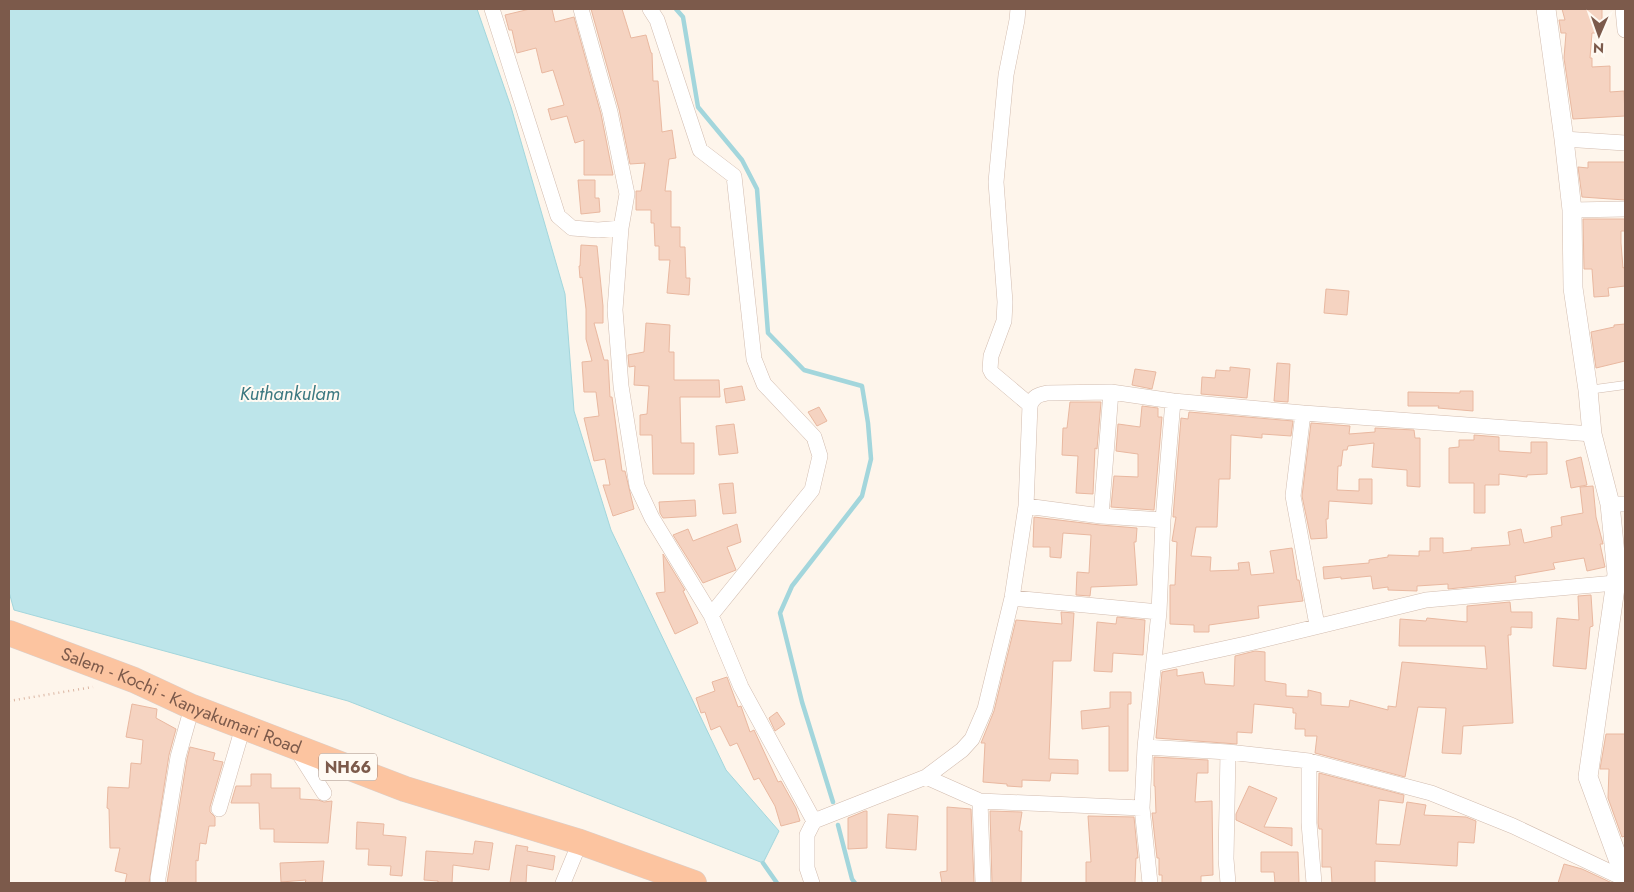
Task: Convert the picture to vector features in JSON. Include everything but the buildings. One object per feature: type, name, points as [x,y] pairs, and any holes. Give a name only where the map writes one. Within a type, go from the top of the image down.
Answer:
[{"type":"highway","name":"Salem - Kochi - Kanyakumari Road","points":[[9,633],[134,680],[192,707],[405,789],[580,842],[694,883]]},
{"type":"street","points":[[492,9],[558,216],[572,228],[598,230],[621,228]]},
{"type":"street","points":[[581,9],[610,112],[627,194],[621,228],[615,310],[621,386],[637,486],[652,518],[711,615],[741,687],[814,821]]},
{"type":"street","points":[[650,9],[657,20],[700,150],[734,176],[754,359],[764,384],[814,437],[820,456],[812,490],[711,615]]},
{"type":"street","points":[[1018,9],[1006,75],[996,182],[1004,282],[1004,321],[991,356],[990,369],[992,373],[1030,405]]},
{"type":"street","points":[[1546,9],[1572,210],[1573,288],[1588,390],[1592,434],[1617,504],[1616,574],[1620,584],[1588,777],[1625,879],[1624,883]]},
{"type":"street","points":[[1623,9],[1625,30]]},
{"type":"street","points":[[1564,139],[1625,143]]},
{"type":"street","points":[[1572,210],[1625,209]]},
{"type":"street","points":[[1102,516],[1111,392]]},
{"type":"street","points":[[812,883],[808,868],[807,835],[814,821],[926,777],[962,750],[972,739],[985,709],[1012,598],[1026,506],[1030,405],[1033,398],[1037,395],[1047,393],[1111,392],[1173,401],[1303,413],[1592,434]]},
{"type":"street","points":[[1150,883],[1142,808],[1145,747],[1159,612],[1163,520],[1173,401]]},
{"type":"street","points":[[1303,413],[1293,496],[1317,625]]},
{"type":"street","points":[[1026,506],[1102,516],[1163,520]]},
{"type":"street","points":[[1154,664],[1250,643],[1317,625],[1426,600],[1620,584]]},
{"type":"street","points":[[1012,598],[1159,612]]},
{"type":"street","points":[[158,883],[178,757],[192,707]]},
{"type":"street","points":[[219,809],[243,727]]},
{"type":"street","points":[[295,747],[324,793]]},
{"type":"street","points":[[1145,747],[1228,752],[1309,761],[1431,793],[1513,826],[1625,879]]},
{"type":"street","points":[[1228,752],[1226,859],[1228,883]]},
{"type":"street","points":[[1309,761],[1309,823],[1314,883]]},
{"type":"street","points":[[926,777],[980,801],[1142,808]]},
{"type":"street","points":[[980,801],[983,883]]},
{"type":"street","points":[[563,883],[580,842]]},
{"type":"lane","points":[[1588,390],[1625,385]]},
{"type":"path","points":[[9,701],[95,686]]},
{"type":"water","name":"Kuthankulam","points":[[9,9],[477,9],[511,107],[565,294],[574,411],[611,530],[726,770],[779,831],[763,863],[348,701],[14,610],[9,592]]},
{"type":"waterway","points":[[676,9],[683,17],[698,107],[742,160],[757,189],[768,333],[804,370],[862,386],[871,459],[862,496],[792,586],[780,613],[802,702],[833,802]]},
{"type":"waterway","points":[[838,825],[852,879],[855,883]]},
{"type":"waterway","points":[[763,863],[777,883]]}]
